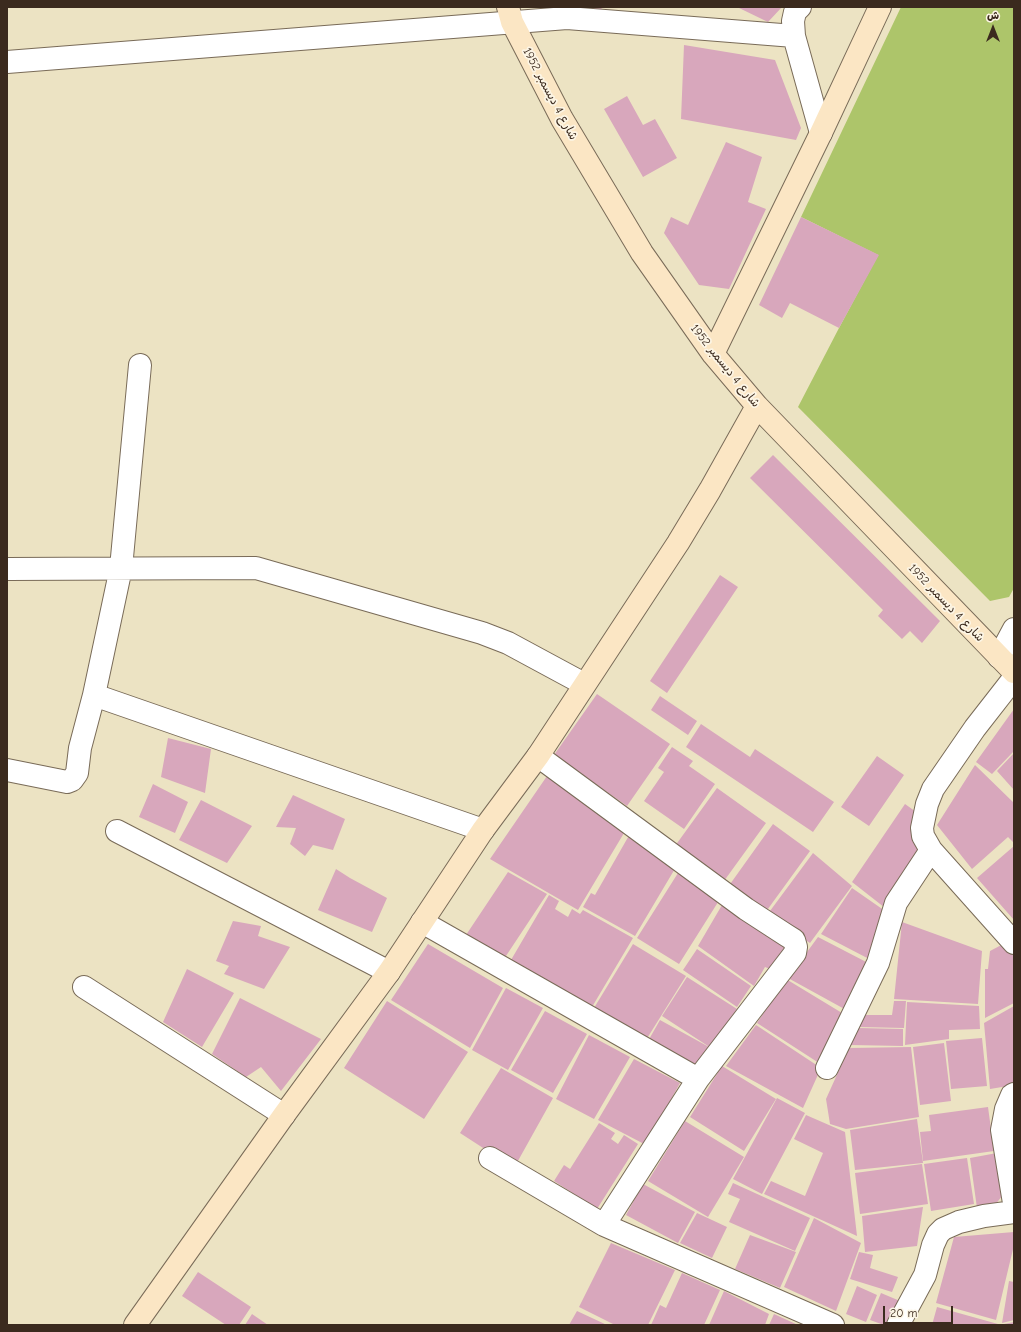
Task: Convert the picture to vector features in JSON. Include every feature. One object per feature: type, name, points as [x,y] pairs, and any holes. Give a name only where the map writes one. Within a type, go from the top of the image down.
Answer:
[{"type":"street","points":[[800,7],[795,12],[793,22],[794,36],[821,133]]},
{"type":"street","points":[[713,354],[821,133],[880,7]]},
{"type":"street","points":[[7,62],[510,14],[794,36]]},
{"type":"street","name":"شارع 4 ديسمبر 1952","points":[[510,14],[544,86],[562,119],[642,253],[713,354],[757,406],[1014,672]]},
{"type":"street","points":[[7,770],[67,782],[72,780],[77,773],[80,748],[94,695],[121,568],[140,365]]},
{"type":"street","points":[[142,1323],[284,1115],[389,972],[484,830],[538,756],[678,543],[710,490],[757,406]]},
{"type":"street","points":[[7,569],[256,568],[482,633],[508,643],[584,684]]},
{"type":"street","points":[[999,657],[1014,629]]},
{"type":"street","points":[[1014,678],[975,728],[933,789],[927,804],[922,828],[923,836],[931,850],[1014,943]]},
{"type":"street","points":[[94,695],[484,830]]},
{"type":"street","points":[[538,756],[746,909],[794,940],[796,947],[795,953],[698,1079],[604,1225]]},
{"type":"street","points":[[117,831],[389,972]]},
{"type":"street","points":[[827,1068],[878,963],[896,903],[931,850]]},
{"type":"street","points":[[422,922],[698,1079]]},
{"type":"street","points":[[84,987],[284,1115]]},
{"type":"street","points":[[1014,1094],[1012,1095],[1006,1109],[1002,1130],[1014,1202]]},
{"type":"street","points":[[490,1158],[604,1225],[833,1325]]},
{"type":"street","points":[[898,1325],[925,1275],[932,1245],[938,1234],[943,1229],[959,1222],[984,1216],[1014,1212]]},
{"type":"green space","points":[[901,7],[1014,7],[1014,588],[1009,597],[990,601],[798,407],[878,255],[801,217]]},
{"type":"building","points":[[544,7],[602,7],[598,21]]},
{"type":"building","points":[[737,7],[782,7],[768,22]]},
{"type":"building","points":[[684,45],[775,60],[801,128],[796,140],[681,119]]},
{"type":"building","points":[[627,96],[643,125],[655,119],[677,158],[643,177],[604,109]]},
{"type":"building","points":[[726,142],[762,157],[748,202],[766,209],[729,289],[699,285],[664,233],[671,217],[688,225]]},
{"type":"building","points":[[801,217],[879,255],[839,328],[790,303],[782,318],[759,305]]},
{"type":"building","points":[[773,455],[940,621],[922,643],[910,631],[902,639],[878,616],[883,610],[750,478]]},
{"type":"building","points":[[720,575],[738,587],[667,693],[650,681]]},
{"type":"building","points":[[597,694],[670,744],[627,806],[554,755]]},
{"type":"building","points":[[660,696],[697,721],[688,735],[651,710]]},
{"type":"building","points":[[1014,709],[1014,751],[992,774],[976,762]]},
{"type":"building","points":[[701,724],[750,757],[755,749],[834,802],[813,832],[686,747]]},
{"type":"building","points":[[168,738],[211,749],[205,793],[161,777]]},
{"type":"building","points":[[672,747],[693,761],[689,766],[715,784],[684,829],[644,801],[664,772],[658,768]]},
{"type":"building","points":[[1014,753],[1014,790],[997,771]]},
{"type":"building","points":[[877,756],[904,775],[869,826],[841,807]]},
{"type":"building","points":[[975,765],[1014,803],[1014,843],[1008,837],[972,869],[937,825]]},
{"type":"building","points":[[547,776],[624,833],[578,910],[490,859]]},
{"type":"building","points":[[153,784],[188,802],[175,833],[139,817]]},
{"type":"building","points":[[717,788],[766,823],[724,881],[675,846]]},
{"type":"building","points":[[293,795],[345,819],[333,850],[313,845],[305,856],[290,844],[296,828],[276,827]]},
{"type":"building","points":[[201,800],[252,826],[227,863],[179,840]]},
{"type":"building","points":[[905,804],[919,814],[926,846],[889,911],[852,882]]},
{"type":"building","points":[[773,824],[810,851],[765,913],[728,887]]},
{"type":"building","points":[[631,832],[676,867],[635,936],[583,907],[591,893],[595,895]]},
{"type":"building","points":[[1014,846],[1014,920],[977,878]]},
{"type":"building","points":[[813,853],[852,886],[810,943],[767,915]]},
{"type":"building","points":[[336,869],[387,898],[372,932],[318,910]]},
{"type":"building","points":[[508,872],[547,894],[504,959],[466,935]]},
{"type":"building","points":[[678,873],[720,899],[679,964],[637,938]]},
{"type":"building","points":[[852,888],[888,913],[871,960],[821,934]]},
{"type":"building","points":[[549,895],[559,901],[555,909],[568,917],[572,909],[580,914],[583,910],[633,938],[592,1007],[511,960]]},
{"type":"building","points":[[722,905],[786,947],[770,969],[765,967],[754,986],[698,946]]},
{"type":"building","points":[[233,921],[261,926],[258,936],[290,947],[264,989],[224,974],[229,966],[216,961]]},
{"type":"building","points":[[902,922],[982,951],[978,1004],[894,999]]},
{"type":"building","points":[[818,937],[872,965],[848,1011],[788,978]]},
{"type":"building","points":[[1009,941],[1014,951],[1014,1003],[985,1018],[985,969],[988,969],[990,951]]},
{"type":"building","points":[[428,944],[503,988],[470,1048],[391,1000]]},
{"type":"building","points":[[633,944],[686,976],[646,1040],[594,1008]]},
{"type":"building","points":[[697,949],[751,986],[737,1007],[683,970]]},
{"type":"building","points":[[187,969],[234,993],[202,1047],[163,1022]]},
{"type":"building","points":[[687,977],[737,1009],[711,1048],[662,1016]]},
{"type":"building","points":[[786,979],[847,1016],[822,1065],[757,1023]]},
{"type":"building","points":[[506,988],[543,1008],[508,1070],[472,1050]]},
{"type":"building","points":[[240,998],[321,1039],[281,1091],[261,1067],[246,1077],[212,1054]]},
{"type":"building","points":[[387,1001],[468,1052],[424,1119],[344,1068]]},
{"type":"building","points":[[894,1001],[906,1001],[904,1028],[859,1027],[864,1015],[892,1015]]},
{"type":"building","points":[[907,1002],[979,1006],[980,1029],[949,1030],[949,1039],[905,1045]]},
{"type":"building","points":[[1014,1006],[1014,1085],[990,1089],[984,1023]]},
{"type":"building","points":[[545,1011],[587,1034],[553,1093],[511,1070]]},
{"type":"building","points":[[660,1020],[709,1047],[697,1069],[648,1041]]},
{"type":"building","points":[[756,1025],[821,1068],[803,1108],[726,1066]]},
{"type":"building","points":[[858,1028],[903,1029],[903,1046],[850,1045]]},
{"type":"building","points":[[589,1035],[630,1057],[594,1119],[556,1099]]},
{"type":"building","points":[[982,1038],[987,1086],[951,1089],[946,1041]]},
{"type":"building","points":[[944,1043],[951,1101],[920,1105],[913,1047]]},
{"type":"building","points":[[911,1047],[919,1117],[846,1129],[830,1124],[826,1099],[849,1048]]},
{"type":"building","points":[[634,1059],[680,1083],[646,1145],[598,1120]]},
{"type":"building","points":[[722,1066],[776,1099],[744,1151],[690,1117]]},
{"type":"building","points":[[501,1068],[553,1098],[514,1168],[460,1133]]},
{"type":"building","points":[[777,1098],[805,1113],[762,1194],[733,1179]]},
{"type":"building","points":[[988,1107],[994,1151],[923,1161],[920,1132],[931,1131],[929,1115]]},
{"type":"building","points":[[806,1115],[845,1132],[857,1236],[764,1194],[771,1181],[805,1196],[823,1153],[794,1139]]},
{"type":"building","points":[[917,1119],[923,1163],[855,1170],[850,1130]]},
{"type":"building","points":[[685,1121],[744,1157],[708,1217],[648,1181]]},
{"type":"building","points":[[599,1123],[615,1133],[611,1139],[618,1144],[624,1135],[638,1144],[597,1209],[554,1181],[564,1165],[570,1169]]},
{"type":"building","points":[[997,1153],[1006,1191],[995,1205],[977,1208],[970,1158]]},
{"type":"building","points":[[967,1158],[974,1204],[931,1211],[924,1164]]},
{"type":"building","points":[[922,1164],[928,1204],[860,1214],[855,1173]]},
{"type":"building","points":[[733,1183],[810,1218],[795,1251],[729,1222],[740,1199],[728,1194]]},
{"type":"building","points":[[643,1184],[695,1212],[678,1243],[626,1215]]},
{"type":"building","points":[[923,1207],[917,1246],[865,1252],[862,1216]]},
{"type":"building","points":[[697,1213],[727,1227],[712,1258],[680,1243]]},
{"type":"building","points":[[814,1218],[861,1243],[836,1311],[784,1287]]},
{"type":"building","points":[[1014,1232],[1014,1245],[996,1320],[936,1303],[954,1237]]},
{"type":"building","points":[[750,1235],[796,1252],[780,1288],[735,1269]]},
{"type":"building","points":[[611,1243],[675,1270],[648,1325],[615,1325],[579,1307]]},
{"type":"building","points":[[859,1252],[873,1255],[870,1268],[898,1277],[892,1292],[850,1279]]},
{"type":"building","points":[[198,1272],[251,1307],[239,1325],[226,1325],[182,1296]]},
{"type":"building","points":[[682,1273],[720,1290],[704,1325],[651,1325],[660,1305],[666,1308]]},
{"type":"building","points":[[1009,1281],[1014,1282],[1014,1320],[1002,1323]]},
{"type":"building","points":[[857,1286],[877,1295],[866,1322],[846,1314]]},
{"type":"building","points":[[724,1291],[769,1314],[765,1325],[709,1325]]},
{"type":"building","points":[[881,1293],[900,1301],[890,1325],[884,1325],[870,1320]]},
{"type":"building","points":[[937,1307],[998,1324],[998,1325],[932,1325]]},
{"type":"building","points":[[577,1311],[607,1325],[569,1325]]},
{"type":"building","points":[[252,1314],[268,1325],[245,1325]]},
{"type":"building","points":[[774,1314],[798,1325],[769,1325]]},
{"type":"building","points":[[1014,1322],[1014,1325],[1004,1325],[1004,1324]]}]
